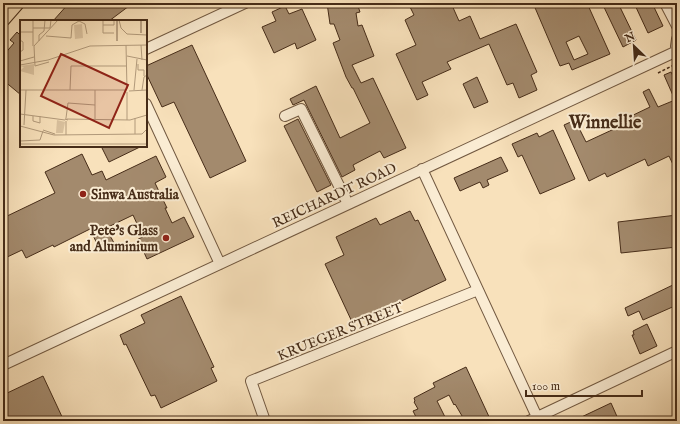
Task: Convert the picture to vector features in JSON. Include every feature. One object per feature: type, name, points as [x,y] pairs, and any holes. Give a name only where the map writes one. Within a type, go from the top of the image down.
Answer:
[{"type":"highway","points":[[3,19],[17,3]]},
{"type":"street","points":[[147,49],[245,3]]},
{"type":"street","points":[[665,3],[677,26]]},
{"type":"street","points":[[677,39],[677,51]]},
{"type":"street","name":"REICHARDT ROAD","points":[[3,365],[677,51]]},
{"type":"street","points":[[147,106],[220,264]]},
{"type":"street","points":[[285,116],[301,109],[348,204]]},
{"type":"street","points":[[422,170],[478,290],[533,419],[677,351]]},
{"type":"street","name":"KRUEGER STREET","points":[[265,421],[251,381],[478,290]]},
{"type":"path","points":[[658,73],[672,66],[677,66]]},
{"type":"building","points":[[69,3],[133,3],[110,20],[54,20]]},
{"type":"building","points":[[327,3],[357,3],[360,12],[356,13],[358,26],[362,25],[374,56],[352,65],[361,83],[373,78],[406,148],[384,158],[380,151],[353,165],[355,170],[342,177],[304,100],[293,105],[290,99],[316,86],[340,138],[370,123],[346,77],[333,43],[340,40],[334,24],[330,24]]},
{"type":"building","points":[[408,3],[451,3],[459,21],[470,16],[480,39],[516,24],[537,72],[531,75],[537,90],[519,98],[513,83],[507,85],[489,44],[447,62],[451,69],[422,82],[428,95],[417,100],[396,54],[416,45],[405,20],[414,15]]},
{"type":"building","points":[[533,3],[587,3],[610,54],[572,70],[569,63],[560,66]],"holes":[[[579,36],[588,54],[574,60],[566,42]]]},
{"type":"building","points":[[602,3],[618,3],[636,40],[623,47]]},
{"type":"building","points":[[634,3],[652,3],[663,26],[648,33]]},
{"type":"building","points":[[285,6],[289,14],[302,9],[316,40],[297,49],[295,43],[274,53],[262,27],[276,21],[272,12]]},
{"type":"building","points":[[17,32],[20,35],[20,94],[3,80],[3,56],[14,43],[10,40]]},
{"type":"building","points":[[192,45],[246,161],[210,178],[174,102],[162,107],[147,75],[147,66]]},
{"type":"building","points":[[671,72],[677,84],[677,139],[674,140],[677,147],[677,173],[669,156],[648,166],[645,159],[607,177],[605,173],[589,181],[564,125],[575,120],[586,142],[627,123],[625,119],[650,107],[643,92],[649,89],[658,107],[675,100],[664,75]]},
{"type":"building","points":[[477,77],[488,102],[474,108],[463,84]]},
{"type":"building","points":[[298,119],[331,185],[317,192],[284,126]]},
{"type":"building","points":[[553,130],[575,179],[540,194],[522,155],[518,157],[512,144],[537,133],[539,137]]},
{"type":"building","points":[[102,147],[140,147],[109,162]]},
{"type":"building","points":[[82,154],[92,175],[102,171],[106,180],[156,156],[166,177],[155,183],[167,208],[165,208],[172,223],[184,217],[194,237],[147,259],[138,239],[143,237],[133,215],[106,228],[114,243],[100,250],[90,229],[54,247],[53,245],[26,258],[22,250],[3,259],[3,218],[55,193],[45,172]]},
{"type":"building","points":[[501,157],[508,171],[487,180],[489,185],[483,188],[480,182],[460,191],[454,178]]},
{"type":"building","points":[[410,211],[415,221],[418,220],[446,280],[353,324],[325,264],[344,255],[336,237],[376,218],[380,225]]},
{"type":"building","points":[[677,215],[677,247],[621,253],[618,222]]},
{"type":"building","points":[[677,283],[677,305],[643,320],[639,311],[628,316],[625,308]]},
{"type":"building","points":[[181,296],[214,367],[211,368],[217,381],[161,408],[155,395],[151,396],[126,344],[124,345],[120,335],[145,323],[141,315]]},
{"type":"building","points":[[647,324],[657,346],[640,354],[632,335],[634,335],[633,331]]},
{"type":"building","points":[[466,367],[491,421],[465,421],[449,395],[437,401],[447,421],[418,421],[413,411],[418,409],[414,402],[414,398],[435,387],[433,383]]},
{"type":"building","points":[[43,376],[64,421],[3,421],[3,395]]},
{"type":"building","points":[[611,403],[619,421],[573,421]]},
{"type":"place","name":"Sinwa Australia","points":[[83,194]]},
{"type":"place","name":"Pete's Glass and Aluminium","points":[[166,238]]},
{"type":"district","name":"Winnellie","points":[[605,122]]}]
